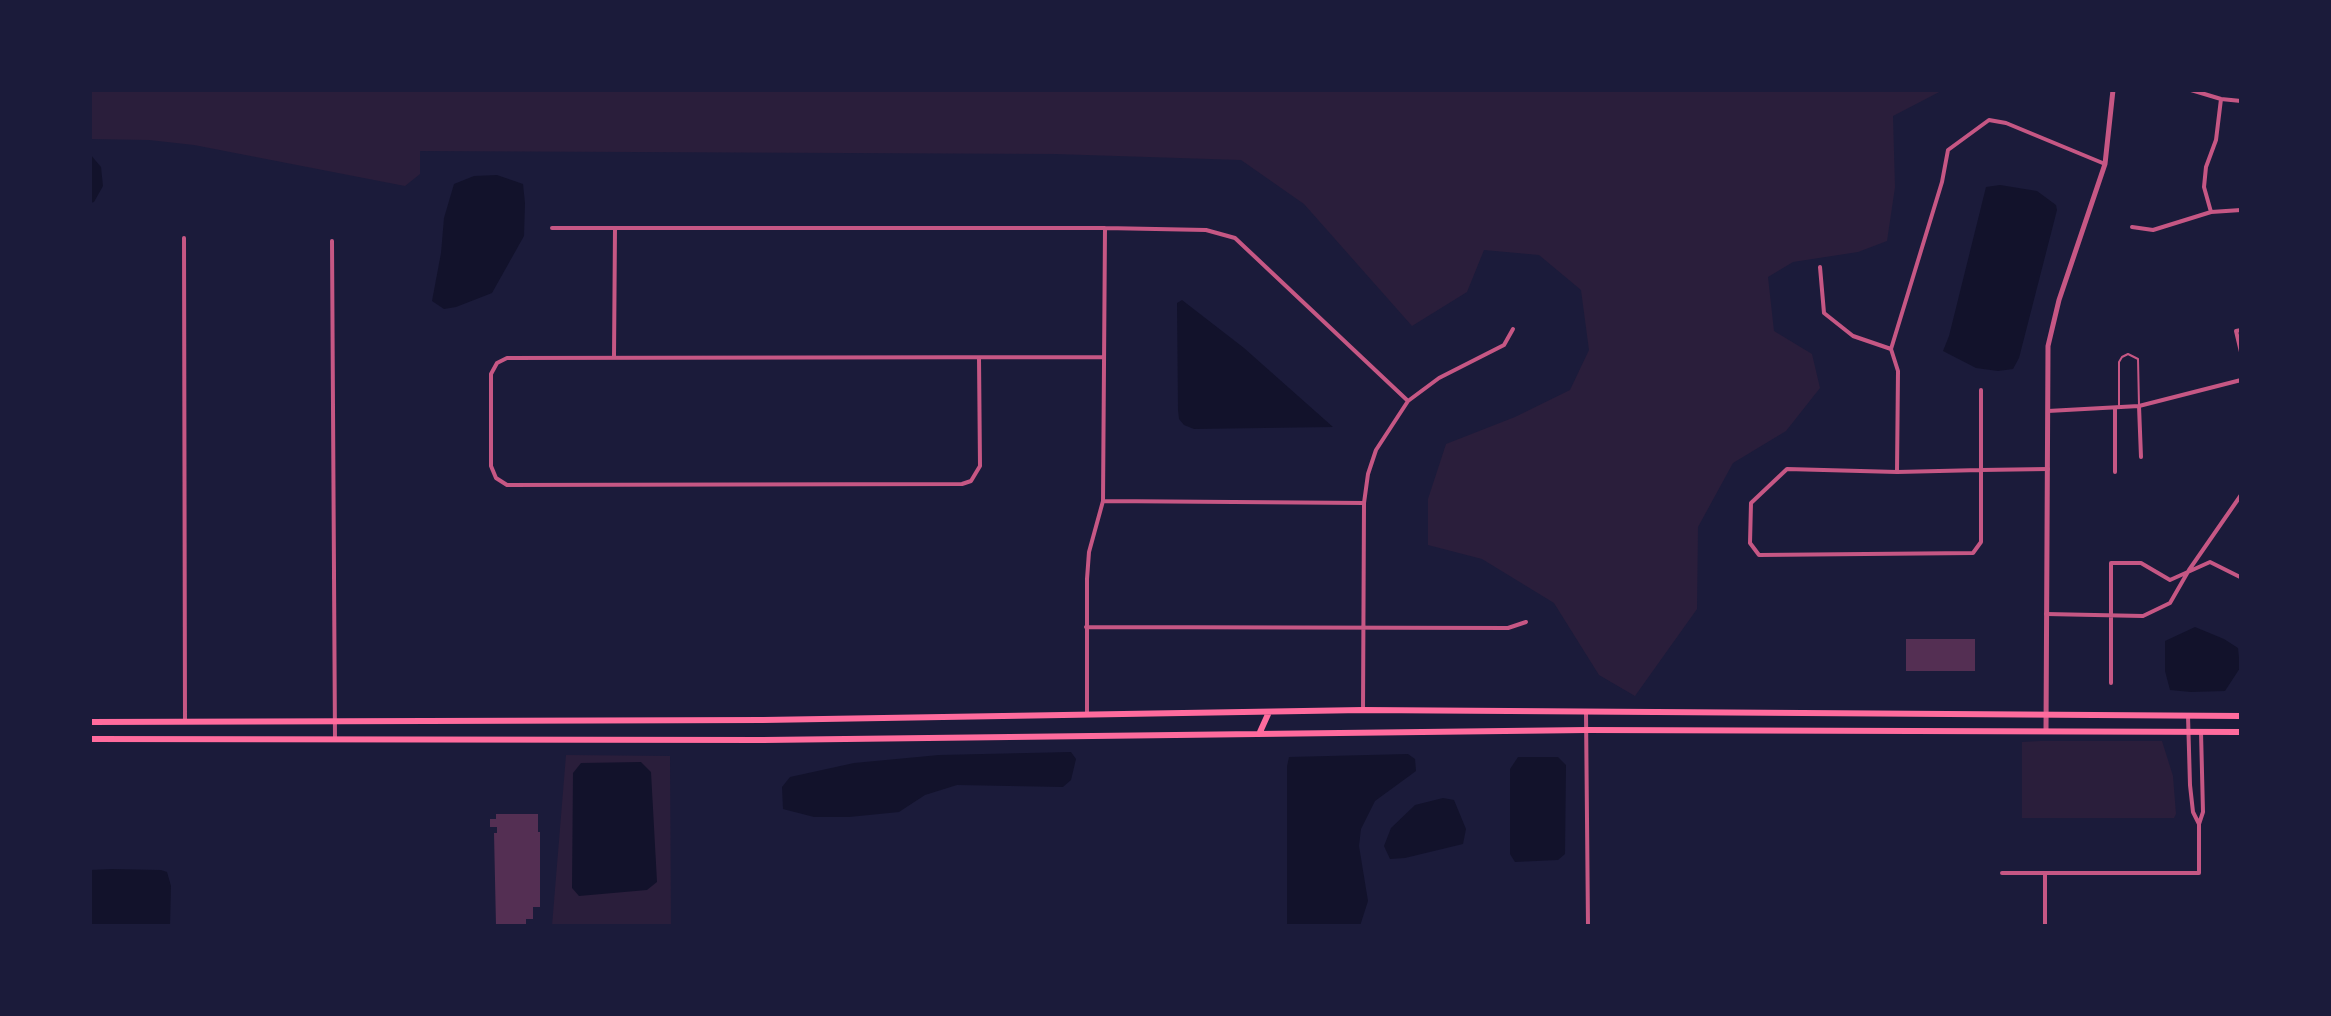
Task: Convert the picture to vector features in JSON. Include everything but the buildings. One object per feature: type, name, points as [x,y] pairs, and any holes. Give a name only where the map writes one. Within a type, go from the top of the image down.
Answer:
[{"type":"main road","points":[[90,722],[763,720],[1363,710],[2241,716]]},
{"type":"main road","points":[[1260,732],[1269,712]]},
{"type":"main road","points":[[1087,715],[1088,735]]},
{"type":"main road","points":[[763,720],[763,740]]},
{"type":"main road","points":[[90,739],[763,740],[1587,730],[2241,732]]},
{"type":"street","points":[[2046,731],[2048,346],[2059,300],[2105,164],[2113,90]]},
{"type":"street","points":[[2191,90],[2241,101]]},
{"type":"street","points":[[2211,212],[2204,187],[2206,167],[2216,140],[2221,99]]},
{"type":"street","points":[[1897,472],[1898,371],[1891,349],[1942,182],[1948,150],[1989,120],[2006,123],[2105,164]]},
{"type":"street","points":[[2132,227],[2153,230],[2211,212],[2241,210]]},
{"type":"street","points":[[552,228],[1206,230],[1235,238],[1408,401]]},
{"type":"street","points":[[614,357],[615,228]]},
{"type":"street","points":[[1087,715],[1089,552],[1103,501],[1105,228]]},
{"type":"street","points":[[184,238],[185,721]]},
{"type":"street","points":[[332,241],[335,741]]},
{"type":"street","points":[[1820,267],[1824,313],[1853,336],[1891,349]]},
{"type":"street","points":[[1363,710],[1364,503],[1368,474],[1376,450],[1408,401],[1439,378],[1504,345],[1513,329]]},
{"type":"street","points":[[2241,330],[2236,331],[2241,352]]},
{"type":"street","points":[[979,358],[980,466],[971,481],[962,484],[507,485],[496,478],[491,466],[491,374],[497,363],[507,358],[1104,357]]},
{"type":"street","points":[[2046,411],[2139,406],[2241,380]]},
{"type":"street","points":[[1981,390],[1981,470],[1981,542],[1973,553],[1759,555],[1750,543],[1751,503],[1787,469],[1897,472],[1981,470],[2048,469]]},
{"type":"street","points":[[2139,406],[2141,457]]},
{"type":"street","points":[[2115,472],[2117,408]]},
{"type":"street","points":[[2046,614],[2143,616],[2170,603],[2241,495]]},
{"type":"street","points":[[1103,501],[1364,503]]},
{"type":"street","points":[[2111,683],[2111,563],[2141,563],[2170,580],[2210,562],[2240,577]]},
{"type":"street","points":[[1086,627],[1508,628],[1526,622]]},
{"type":"street","points":[[1586,711],[1588,926]]},
{"type":"street","points":[[2188,715],[2193,809],[2199,824]]},
{"type":"street","points":[[2002,873],[2199,873],[2199,824],[2203,812],[2201,731]]},
{"type":"street","points":[[2045,873],[2045,926]]},
{"type":"lane","points":[[2117,408],[2119,362],[2128,354],[2138,359],[2139,406]]},
{"type":"shaded area","points":[[90,90],[1943,90],[1893,116],[1895,187],[1887,241],[1858,252],[1793,262],[1768,277],[1774,331],[1812,354],[1820,388],[1786,431],[1733,463],[1698,527],[1697,609],[1635,696],[1599,675],[1554,603],[1482,559],[1428,545],[1428,499],[1446,444],[1515,417],[1570,390],[1589,350],[1581,290],[1539,255],[1484,250],[1467,292],[1412,326],[1304,204],[1241,160],[1055,154],[420,151],[420,174],[405,186],[194,145],[90,139]]},
{"type":"shaded area","points":[[90,154],[101,167],[103,186],[94,202],[90,203]]},
{"type":"shaded area","points":[[497,175],[523,184],[524,236],[492,293],[444,309],[432,301],[444,218],[454,184],[474,176]]},
{"type":"shaded area","points":[[2000,185],[2037,191],[2056,205],[2057,210],[2019,358],[2013,369],[1998,371],[1976,368],[1943,351],[1986,187]]},
{"type":"shaded area","points":[[1182,300],[1244,348],[1333,427],[1194,429],[1184,425],[1179,419],[1178,410],[1177,303]]},
{"type":"shaded area","points":[[2195,627],[2238,648],[2240,668],[2225,691],[2170,690],[2165,671],[2165,641]]},
{"type":"shaded area","points":[[2162,741],[2173,776],[2174,818],[2022,818],[2022,742]]},
{"type":"shaded area","points":[[1071,752],[1076,759],[1071,780],[1063,787],[957,785],[925,795],[899,812],[849,817],[814,817],[783,809],[782,787],[790,777],[854,763],[939,755]]},
{"type":"shaded area","points":[[1408,754],[1415,759],[1416,771],[1375,801],[1361,829],[1359,846],[1368,901],[1360,926],[1287,926],[1289,757]]},
{"type":"shaded area","points":[[566,755],[670,756],[671,926],[552,926]]},
{"type":"shaded area","points":[[1518,757],[1558,757],[1566,765],[1565,854],[1558,860],[1515,862],[1510,854],[1510,769]]},
{"type":"shaded area","points":[[641,762],[651,772],[657,882],[647,890],[579,896],[572,888],[573,773],[581,763]]},
{"type":"shaded area","points":[[1443,798],[1454,800],[1466,829],[1463,844],[1390,859],[1384,846],[1391,828],[1415,805]]},
{"type":"shaded area","points":[[90,870],[167,872],[171,886],[170,926],[90,926]]}]
